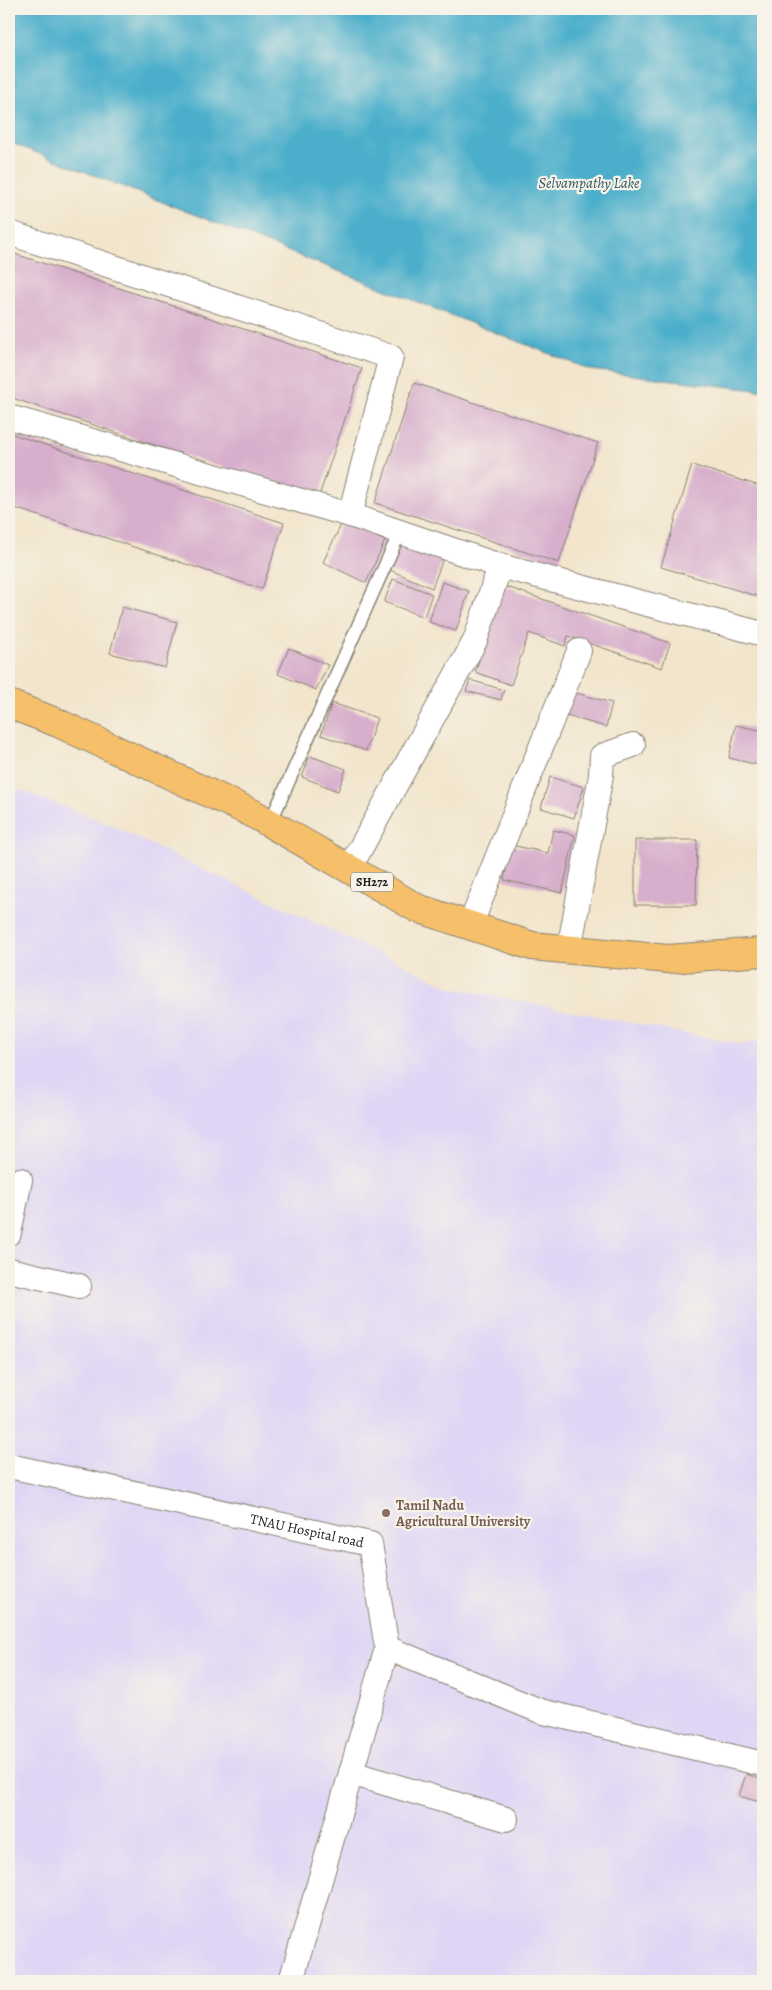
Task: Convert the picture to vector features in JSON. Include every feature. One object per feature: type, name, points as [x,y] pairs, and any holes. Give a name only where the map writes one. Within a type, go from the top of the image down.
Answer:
[{"type":"main road","name":"SH272","points":[[9,704],[58,723],[252,813],[417,908],[470,926],[532,946],[668,959],[763,952]]},
{"type":"street","points":[[9,233],[391,356],[350,515]]},
{"type":"street","points":[[9,417],[350,515],[500,566],[763,634]]},
{"type":"street","points":[[349,869],[475,641],[500,566]]},
{"type":"street","points":[[470,926],[578,651]]},
{"type":"street","points":[[569,950],[601,775],[602,756],[633,745]]},
{"type":"street","points":[[9,1233],[20,1180]]},
{"type":"street","points":[[9,1270],[79,1286]]},
{"type":"street","name":"TNAU Hospital road","points":[[9,1466],[370,1544],[387,1648],[291,1981]]},
{"type":"street","points":[[387,1648],[540,1711],[763,1764]]},
{"type":"street","points":[[351,1774],[506,1819]]},
{"type":"lane","points":[[270,823],[400,532]]},
{"type":"shaded area","name":"Tamil Nadu Agricultural University","points":[[9,786],[106,823],[452,988],[740,1044],[763,1041],[763,1981],[9,1981]]},
{"type":"water","name":"Selvampathy Lake","points":[[9,9],[763,9],[763,391],[591,370],[9,142]]},
{"type":"building","points":[[9,252],[362,368],[318,499],[9,397]]},
{"type":"building","points":[[414,383],[598,443],[559,563],[375,503]]},
{"type":"building","points":[[9,433],[284,523],[262,589],[9,506]]},
{"type":"building","points":[[692,465],[763,487],[763,598],[661,567]]},
{"type":"building","points":[[343,521],[385,541],[366,583],[323,562]]},
{"type":"building","points":[[402,542],[443,559],[432,588],[390,570]]},
{"type":"building","points":[[393,579],[432,594],[424,617],[384,602]]},
{"type":"building","points":[[442,582],[469,591],[456,631],[429,622]]},
{"type":"building","points":[[504,586],[670,643],[662,668],[568,636],[565,646],[529,633],[511,685],[475,672]]},
{"type":"building","points":[[122,607],[177,622],[165,668],[110,653]]},
{"type":"building","points":[[289,648],[328,665],[316,690],[278,674]]},
{"type":"building","points":[[470,680],[504,690],[501,700],[466,691]]},
{"type":"building","points":[[569,691],[612,703],[606,727],[563,715]]},
{"type":"building","points":[[332,703],[377,718],[366,751],[321,735]]},
{"type":"building","points":[[736,725],[763,731],[763,766],[729,758]]},
{"type":"building","points":[[310,756],[346,769],[338,791],[302,777]]},
{"type":"building","points":[[550,777],[584,787],[574,818],[541,808]]},
{"type":"building","points":[[553,830],[575,835],[562,893],[504,880],[511,845],[548,853]]},
{"type":"building","points":[[635,840],[697,840],[696,905],[635,905]]},
{"type":"building","points":[[746,1774],[763,1780],[763,1803],[739,1796]]},
{"type":"place","name":"Tamil Nadu Agricultural University","points":[[386,1513]]}]
